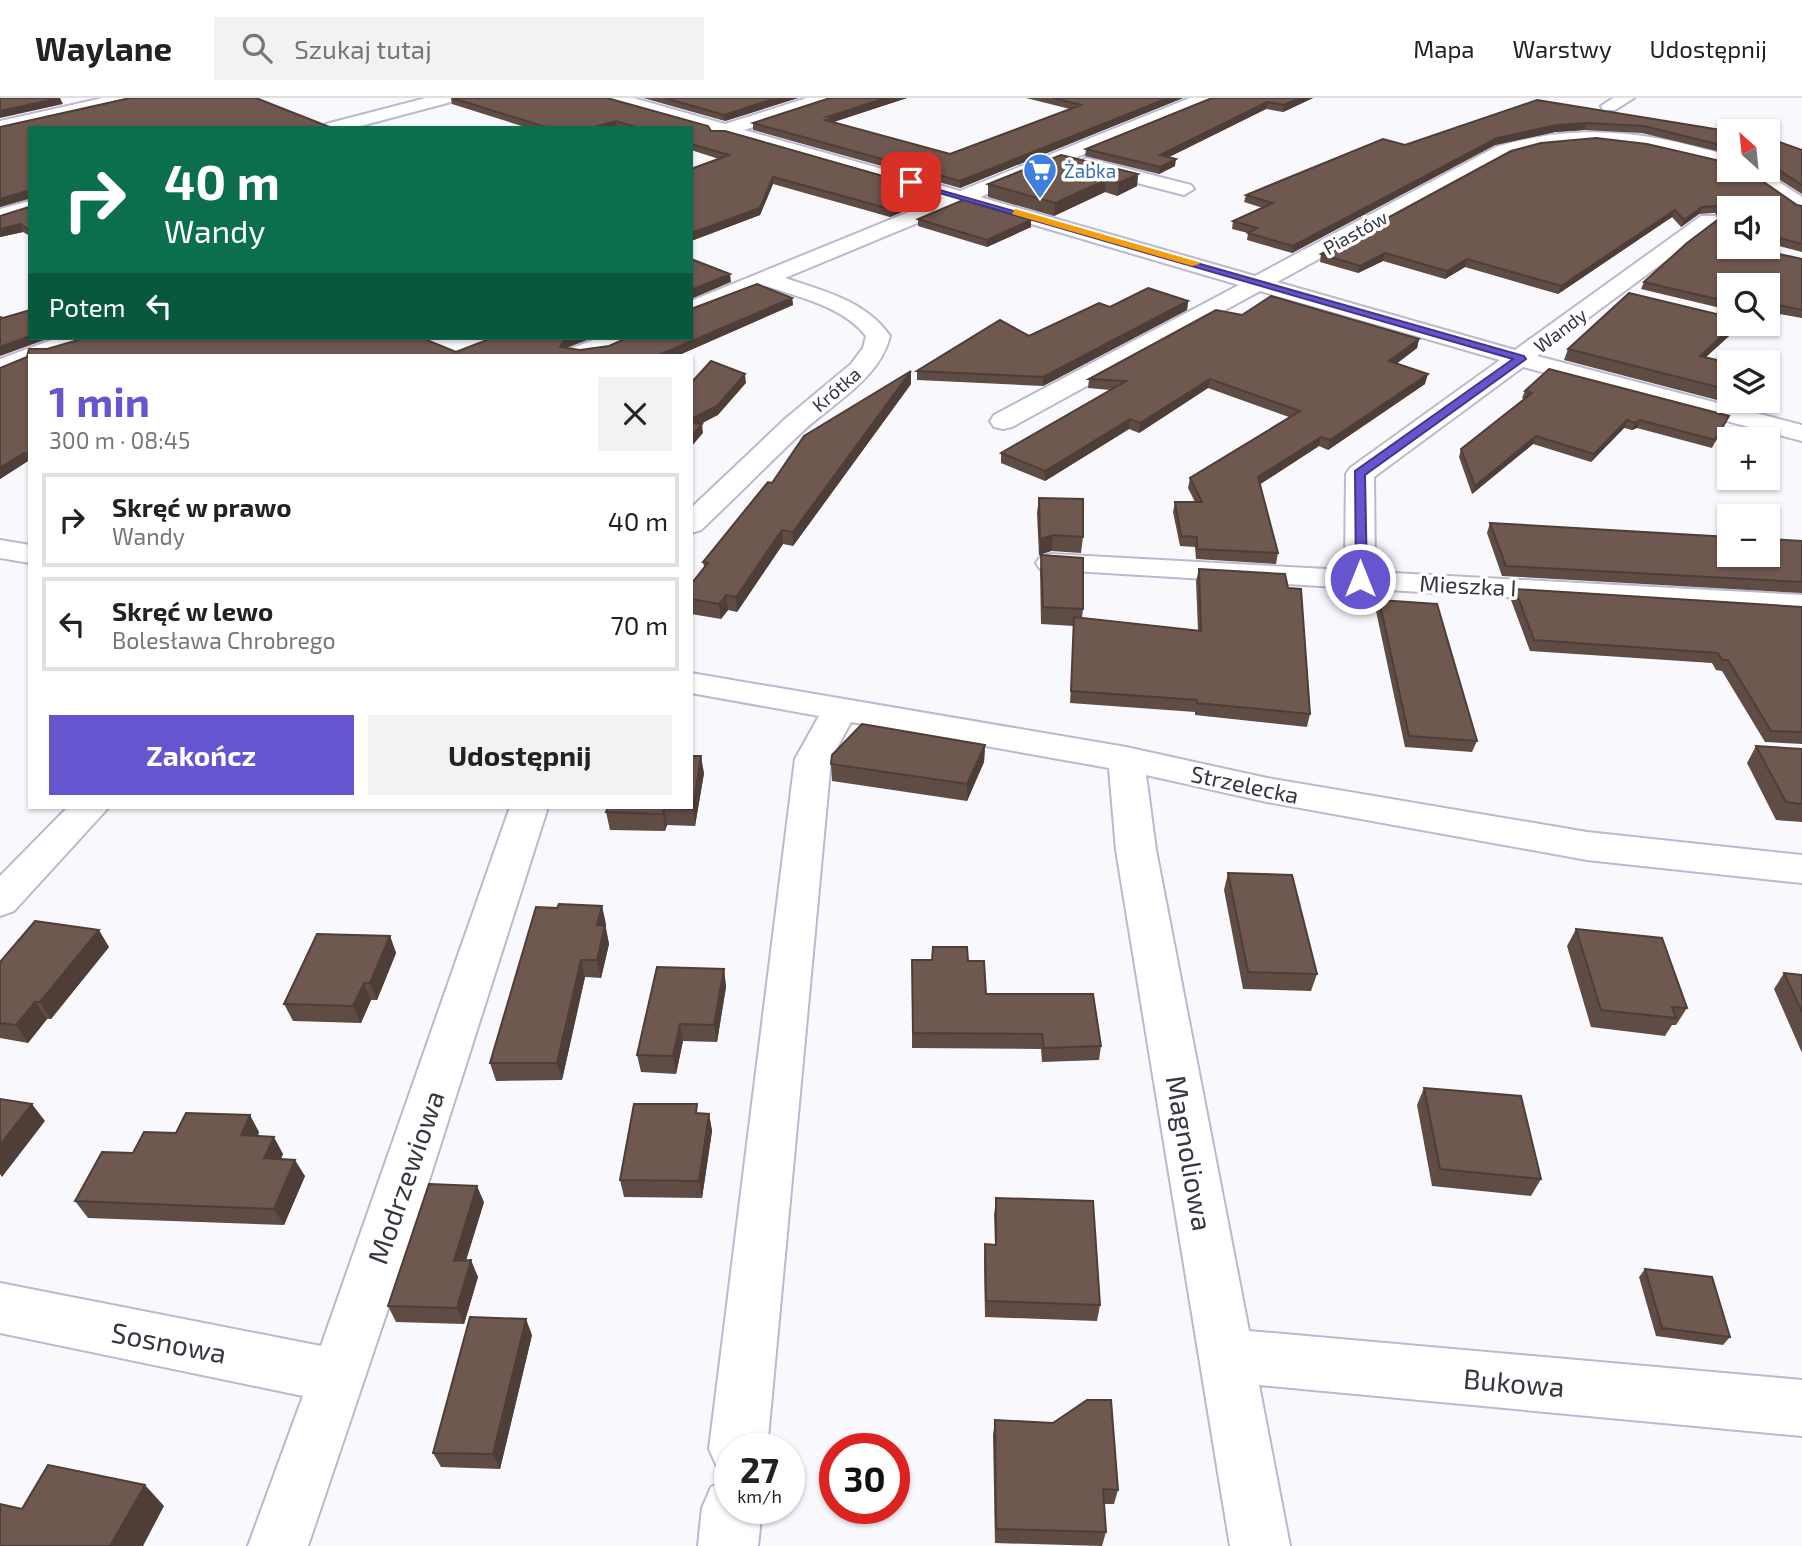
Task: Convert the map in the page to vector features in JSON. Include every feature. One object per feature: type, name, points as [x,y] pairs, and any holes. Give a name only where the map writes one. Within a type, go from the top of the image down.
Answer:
[{"type":"street","points":[[0,127],[125,98]]},
{"type":"street","points":[[340,126],[445,98]]},
{"type":"street","points":[[615,98],[1521,359],[1802,433]]},
{"type":"street","points":[[693,140],[824,98]]},
{"type":"street","points":[[693,308],[1204,98]]},
{"type":"street","points":[[1609,106],[1626,98]]},
{"type":"street","name":"Piastów","points":[[1003,421],[1502,151],[1526,142],[1554,136],[1600,136],[1684,149],[1717,159]]},
{"type":"street","points":[[1060,158],[1184,189]]},
{"type":"street","points":[[1766,182],[1802,206]]},
{"type":"street","points":[[0,215],[28,208]]},
{"type":"street","name":"Wandy","points":[[1360,579],[1360,474],[1611,292],[1706,230]]},
{"type":"street","name":"Krótka","points":[[693,522],[794,425],[860,369],[875,348],[878,336],[872,324],[859,314],[767,279]]},
{"type":"street","points":[[1611,292],[1637,298]]},
{"type":"street","points":[[32,354],[74,340]]},
{"type":"street","points":[[579,354],[615,340]]},
{"type":"street","points":[[0,368],[28,356]]},
{"type":"street","points":[[0,368],[28,372]]},
{"type":"street","points":[[0,549],[28,554]]},
{"type":"street","name":"Mieszka I","points":[[1051,563],[1802,605]]},
{"type":"street","name":"Strzelecka","points":[[693,683],[1126,759],[1267,790],[1587,846],[1802,869]]},
{"type":"street","points":[[740,1433],[813,760],[840,709]]},
{"type":"street","name":"Magnoliowa","points":[[1126,759],[1136,850],[1260,1546]]},
{"type":"street","points":[[0,901],[88,809]]},
{"type":"street","name":"Modrzewiowa","points":[[278,1546],[529,809]]},
{"type":"street","name":"Sosnowa","points":[[0,1308],[338,1376]]},
{"type":"street","name":"Bukowa","points":[[1226,1355],[1802,1408]]},
{"type":"street","points":[[728,1546],[730,1524]]},
{"type":"building","points":[[0,98],[60,98],[0,111]]},
{"type":"building","points":[[130,98],[256,98],[327,126],[28,126],[28,192],[0,199],[0,127]]},
{"type":"building","points":[[452,98],[607,98],[708,126],[711,131],[725,131],[935,191],[890,209],[773,177],[760,208],[693,232],[693,168],[729,155],[693,145],[693,126],[632,126],[616,121],[598,126],[543,126]]},
{"type":"building","points":[[665,98],[777,98],[724,115]]},
{"type":"building","points":[[830,98],[886,98],[827,117],[831,118],[825,120],[950,154],[1081,105],[1053,98],[1168,98],[960,181],[753,123]]},
{"type":"building","points":[[1212,98],[1300,98],[1284,105],[1267,102],[1160,155],[1176,159],[1160,167],[1086,149]]},
{"type":"building","points":[[1537,100],[1717,129],[1717,144],[1644,126],[1586,123],[1557,125],[1497,138],[1293,246],[1248,233],[1257,228],[1233,221],[1273,203],[1246,195],[1383,139],[1405,145]]},
{"type":"building","points":[[1596,138],[1647,144],[1717,160],[1717,182],[1763,182],[1802,206],[1802,244],[1780,238],[1780,196],[1717,196],[1717,206],[1702,207],[1684,220],[1675,210],[1561,286],[1467,259],[1447,271],[1385,253],[1360,266],[1321,254],[1511,151],[1541,143]]},
{"type":"building","points":[[1780,142],[1802,150],[1802,185],[1780,171]]},
{"type":"building","points":[[1061,155],[1138,174],[1119,183],[1106,180],[1055,203],[988,184]]},
{"type":"building","points":[[963,200],[1031,220],[987,240],[918,219]]},
{"type":"building","points":[[28,207],[28,229],[20,224],[0,229],[0,216]]},
{"type":"building","points":[[1717,220],[1717,259],[1780,259],[1780,254],[1802,259],[1802,310],[1780,305],[1780,273],[1717,273],[1717,299],[1644,282]]},
{"type":"building","points":[[693,260],[730,274],[693,289]]},
{"type":"building","points":[[757,284],[792,298],[661,354],[28,354],[28,454],[24,453],[0,468],[0,368],[27,357],[29,349],[47,349],[78,340],[427,340],[456,352],[487,340],[564,340],[560,347],[580,350],[609,346],[622,340],[693,340],[693,308]]},
{"type":"building","points":[[1148,288],[1188,301],[1043,377],[917,371],[1000,320],[1029,336],[1099,303],[1110,307]]},
{"type":"building","points":[[1629,293],[1717,314],[1717,336],[1722,336],[1700,356],[1717,360],[1717,387],[1568,349]]},
{"type":"building","points":[[1271,296],[1419,339],[1389,361],[1428,374],[1330,440],[1321,437],[1258,477],[1278,553],[1197,549],[1197,537],[1181,536],[1175,502],[1202,502],[1190,478],[1300,411],[1210,379],[1140,423],[1130,419],[1045,471],[1001,453],[1126,381],[1089,379],[1216,310],[1242,315]]},
{"type":"building","points":[[28,311],[28,337],[0,347],[0,317]]},
{"type":"building","points":[[711,361],[745,374],[717,406],[693,418],[693,381]]},
{"type":"building","points":[[1549,369],[1729,416],[1723,427],[1717,427],[1715,440],[1640,420],[1635,423],[1627,420],[1594,454],[1536,436],[1475,486],[1461,449],[1532,393],[1525,391]]},
{"type":"building","points":[[911,371],[793,532],[782,530],[736,597],[726,595],[719,604],[693,599],[693,582],[708,563],[703,562],[768,482],[772,483],[804,436]]},
{"type":"building","points":[[693,423],[702,424],[693,435]]},
{"type":"building","points":[[1039,498],[1083,499],[1083,537],[1053,535],[1040,539]]},
{"type":"building","points":[[1490,523],[1717,536],[1717,567],[1780,567],[1780,540],[1802,541],[1802,582],[1506,566]]},
{"type":"building","points":[[1041,555],[1083,558],[1083,609],[1043,607]]},
{"type":"building","points":[[1199,569],[1285,574],[1288,588],[1301,589],[1310,714],[1197,703],[1197,700],[1071,691],[1074,617],[1201,631]]},
{"type":"building","points":[[1515,589],[1802,607],[1802,732],[1771,731],[1728,660],[1722,660],[1718,653],[1534,640]]},
{"type":"building","points":[[1379,600],[1437,604],[1477,741],[1409,736]]},
{"type":"building","points":[[862,724],[985,745],[967,784],[831,764],[832,755]]},
{"type":"building","points":[[1756,746],[1802,749],[1802,804],[1786,802]]},
{"type":"building","points":[[693,756],[701,756],[693,809]]},
{"type":"building","points":[[607,809],[664,809],[663,814],[606,812]]},
{"type":"building","points":[[1228,873],[1292,875],[1317,974],[1248,972]]},
{"type":"building","points":[[559,904],[602,906],[597,925],[605,926],[597,960],[581,960],[557,1063],[490,1063],[536,907],[557,908]]},
{"type":"building","points":[[35,921],[99,930],[40,1002],[35,1002],[16,1025],[0,1023],[0,962]]},
{"type":"building","points":[[1576,929],[1662,938],[1687,1008],[1672,1007],[1676,1018],[1601,1010]]},
{"type":"building","points":[[317,934],[390,936],[370,983],[364,983],[353,1006],[284,1004]]},
{"type":"building","points":[[933,947],[967,947],[968,961],[984,961],[986,994],[1093,994],[1101,1046],[1044,1048],[1042,1034],[913,1033],[912,960],[932,960]]},
{"type":"building","points":[[657,967],[724,969],[714,1025],[680,1024],[673,1056],[637,1055]]},
{"type":"building","points":[[1784,973],[1802,975],[1802,1012]]},
{"type":"building","points":[[1424,1088],[1521,1096],[1541,1179],[1440,1169]]},
{"type":"building","points":[[0,1099],[32,1104],[0,1145]]},
{"type":"building","points":[[634,1104],[697,1104],[696,1113],[709,1114],[699,1181],[620,1180]]},
{"type":"building","points":[[186,1113],[250,1115],[241,1135],[274,1137],[264,1158],[295,1160],[274,1209],[75,1201],[102,1152],[133,1153],[144,1132],[176,1133]]},
{"type":"building","points":[[429,1184],[477,1186],[454,1261],[471,1260],[457,1308],[388,1306]]},
{"type":"building","points":[[996,1198],[1093,1201],[1100,1305],[986,1301],[985,1244],[996,1245]]},
{"type":"building","points":[[1645,1269],[1712,1277],[1730,1337],[1662,1328]]},
{"type":"building","points":[[470,1317],[526,1319],[493,1454],[433,1453]]},
{"type":"building","points":[[1087,1400],[1111,1400],[1118,1490],[1103,1489],[1106,1532],[996,1529],[995,1420],[1053,1423]]},
{"type":"building","points":[[48,1465],[145,1485],[110,1546],[0,1546],[0,1504],[22,1509]]},
{"type":"slow traffic","points":[[1015,212],[1195,264]]},
{"type":"place","name":"Żabka","points":[[1040,200]]},
{"type":"route","points":[[911,182],[1521,359],[1360,474],[1360,579]]}]
